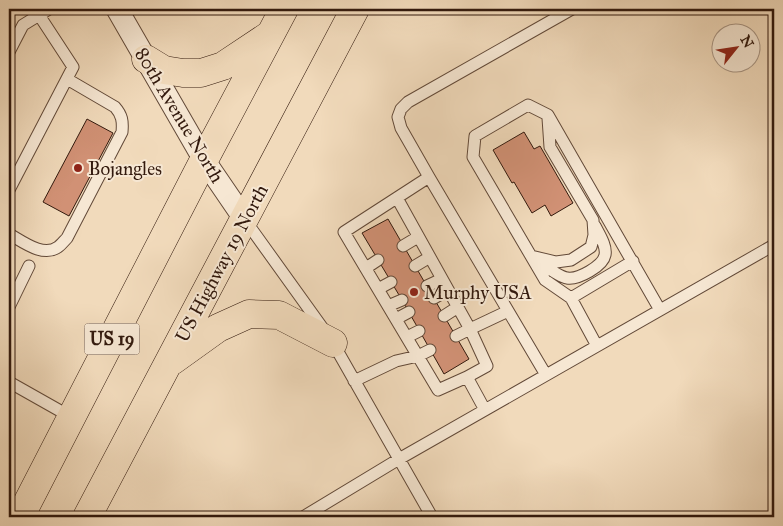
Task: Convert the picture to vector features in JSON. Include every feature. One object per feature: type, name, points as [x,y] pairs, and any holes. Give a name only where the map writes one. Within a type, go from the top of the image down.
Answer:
[{"type":"highway","name":"US 19","points":[[20,517],[284,9]]},
{"type":"highway","name":"US Highway 19 North","points":[[87,517],[355,9]]},
{"type":"highway","points":[[146,59],[164,70],[201,73],[223,66],[270,36]]},
{"type":"highway","points":[[167,365],[218,328],[249,314],[279,315],[333,343]]},
{"type":"street","name":"80th Avenue North","points":[[117,9],[204,160],[245,220]]},
{"type":"lane","points":[[546,375],[429,177],[398,117],[404,104],[572,9]]},
{"type":"lane","points":[[9,52],[23,25],[44,12],[73,67],[9,190]]},
{"type":"lane","points":[[9,234],[40,250],[57,248],[67,238],[122,132],[123,121],[121,114],[115,107],[67,78]]},
{"type":"lane","points":[[597,346],[571,298],[545,280],[472,157],[475,136],[528,105],[548,115],[660,310]]},
{"type":"lane","points":[[531,256],[567,278],[585,274],[599,265],[605,256],[605,247],[593,220],[550,147],[548,115]]},
{"type":"lane","points":[[397,198],[470,329],[487,366],[438,390],[344,232],[429,177]]},
{"type":"lane","points":[[245,220],[333,343],[432,517]]},
{"type":"lane","points":[[531,256],[556,262],[571,260],[591,247],[594,235],[593,220]]},
{"type":"lane","points":[[403,246],[418,237]]},
{"type":"lane","points":[[303,517],[399,459],[774,245]]},
{"type":"lane","points":[[415,266],[430,257]]},
{"type":"lane","points":[[366,268],[378,260]]},
{"type":"lane","points":[[571,298],[633,261]]},
{"type":"lane","points":[[9,307],[30,266]]},
{"type":"lane","points":[[427,286],[442,279]]},
{"type":"lane","points":[[378,289],[390,282]]},
{"type":"lane","points":[[434,298],[448,290]]},
{"type":"lane","points":[[388,306],[402,300]]},
{"type":"lane","points":[[444,316],[458,308]]},
{"type":"lane","points":[[456,336],[508,311]]},
{"type":"lane","points":[[396,319],[409,312]]},
{"type":"lane","points":[[407,338],[419,331]]},
{"type":"lane","points":[[354,381],[396,361],[418,356],[430,350]]},
{"type":"lane","points":[[466,377],[485,410]]},
{"type":"lane","points":[[9,382],[71,418]]},
{"type":"building","name":"Bojangles","points":[[87,119],[113,133],[69,216],[43,202]]},
{"type":"building","points":[[524,132],[534,149],[540,146],[573,203],[551,216],[545,205],[532,213],[493,150]]},
{"type":"building","name":"Murphy USA","points":[[388,219],[469,359],[444,374],[362,233]]},
{"type":"place","name":"Bojangles","points":[[78,168]]},
{"type":"place","name":"Murphy USA","points":[[414,292]]}]
